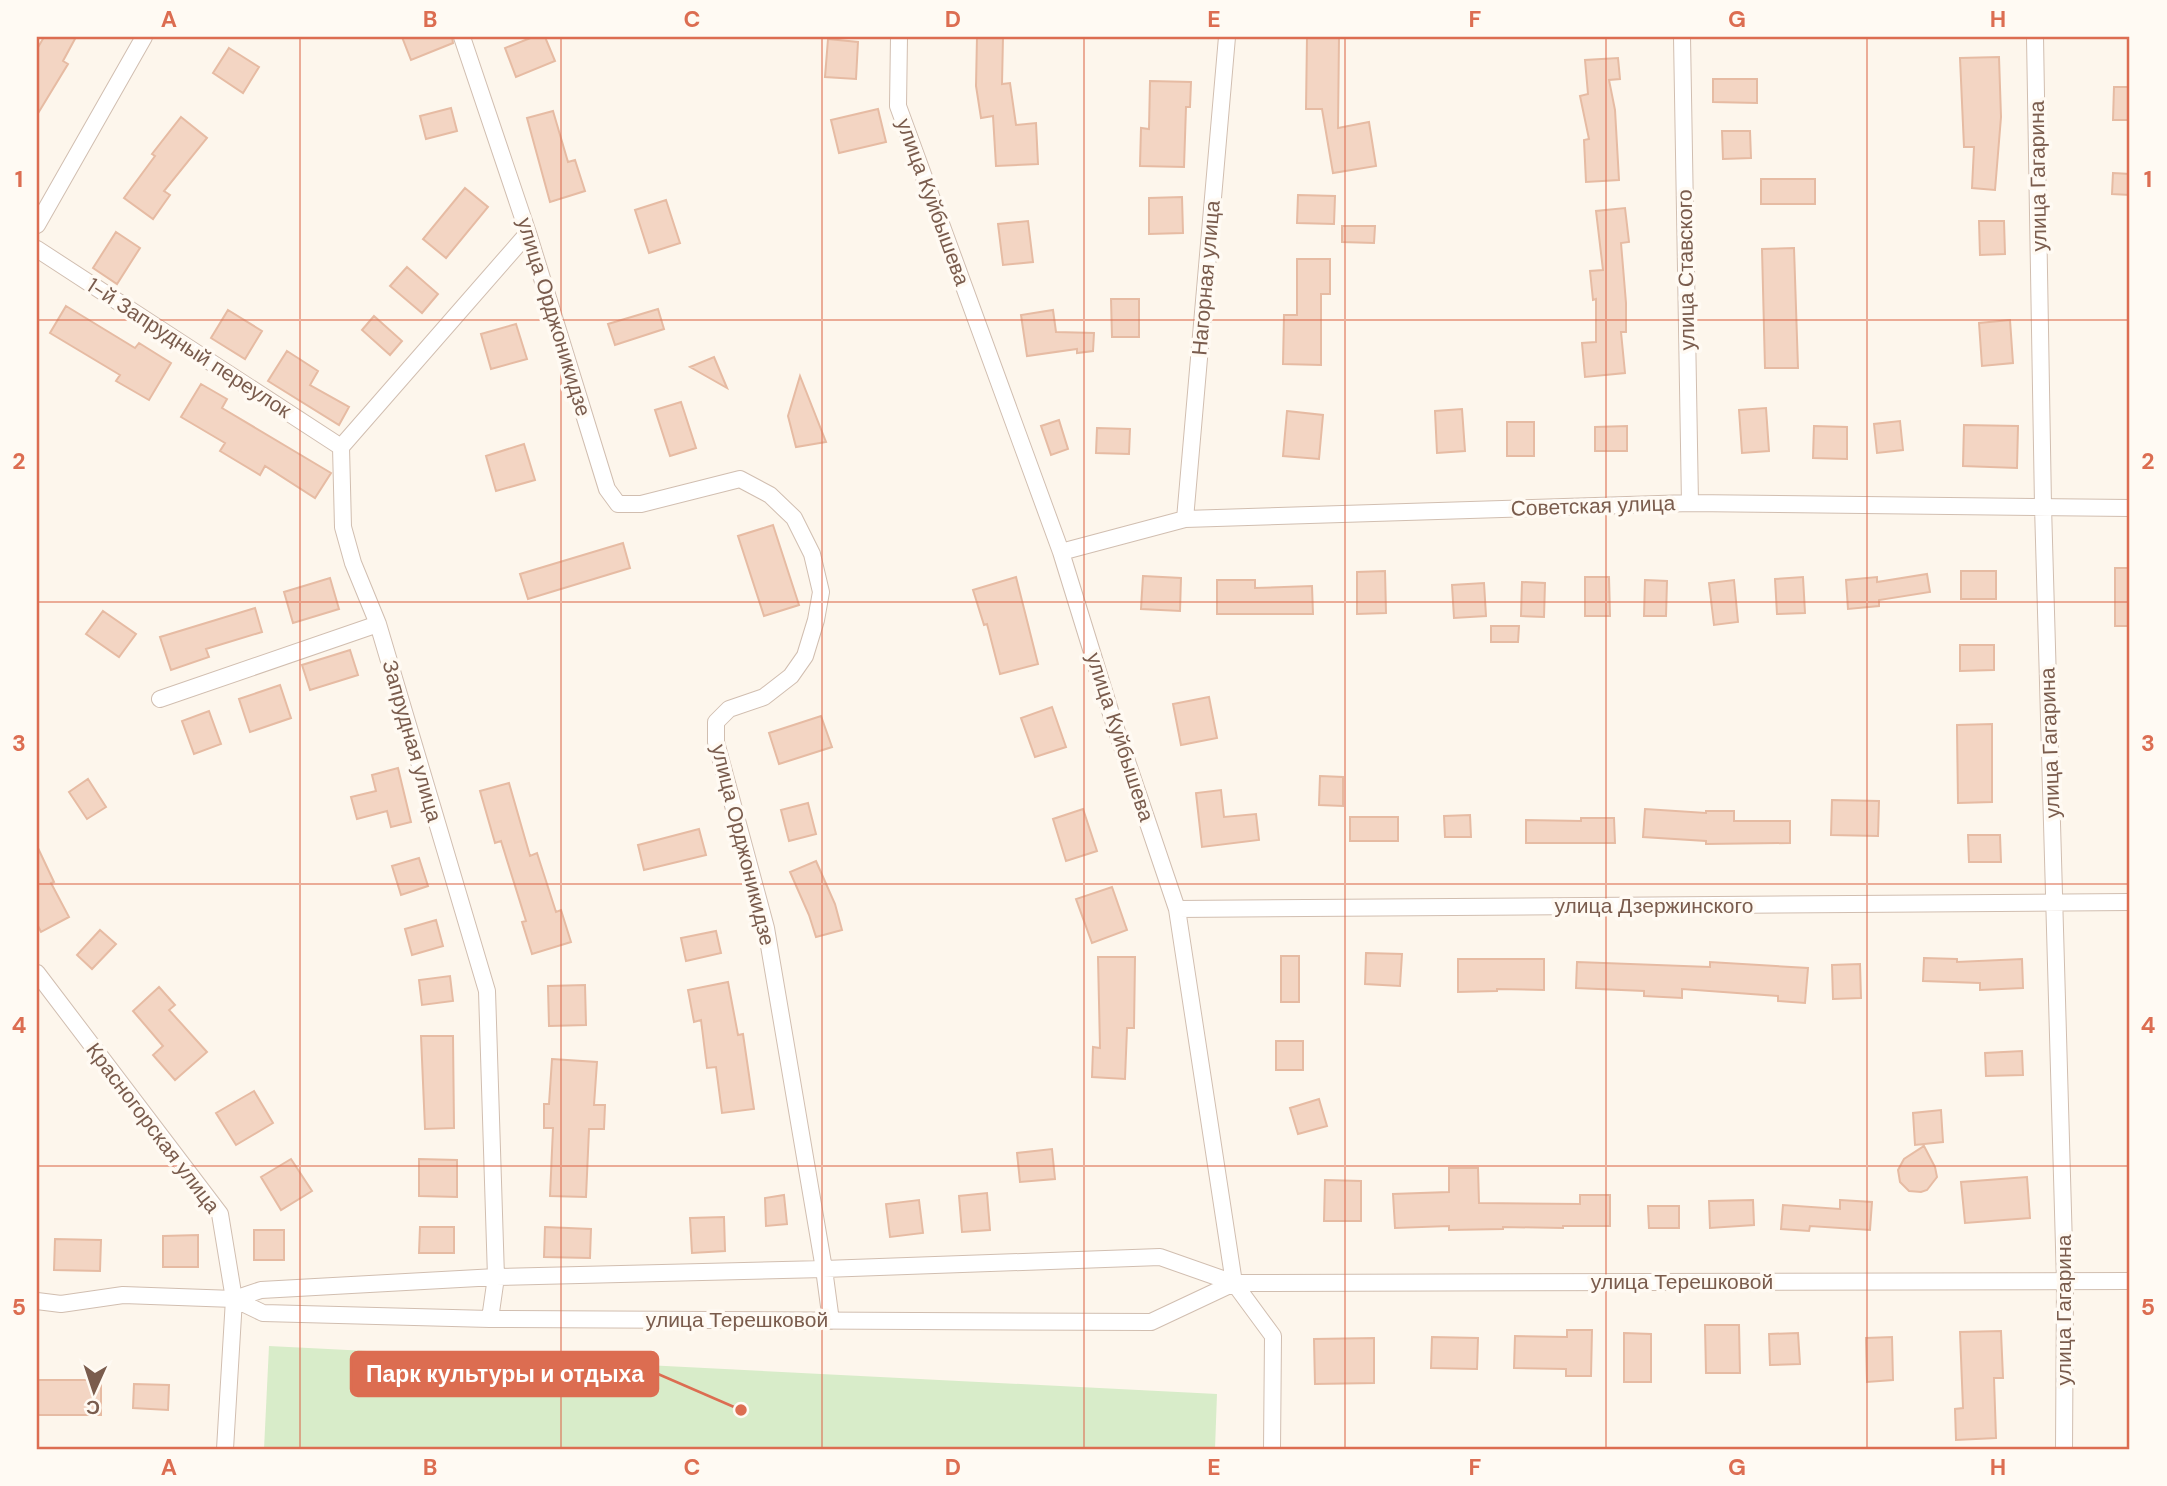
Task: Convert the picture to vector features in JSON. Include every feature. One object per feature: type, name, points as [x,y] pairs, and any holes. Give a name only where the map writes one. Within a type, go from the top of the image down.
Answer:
[{"type":"street","points":[[37,225],[144,37]]},
{"type":"street","name":"улица Орджоникидзе","points":[[462,37],[528,233],[607,489],[618,504],[641,504],[740,479],[770,495],[794,518],[812,554],[821,592],[805,656],[791,676],[764,697],[729,709],[716,722],[716,742],[766,928],[831,1321]]},
{"type":"street","name":"улица Куйбышева","points":[[899,37],[898,106],[1060,552],[1177,909],[1234,1283],[1273,1336],[1272,1449]]},
{"type":"street","name":"Нагорная улица","points":[[1185,519],[1227,37]]},
{"type":"street","name":"улица Ставского","points":[[1682,37],[1690,503]]},
{"type":"street","name":"улица Гагарина","points":[[2035,37],[2043,506],[2065,1282],[2064,1449]]},
{"type":"street","points":[[341,447],[528,233]]},
{"type":"street","name":"1-й Запрудный переулок","points":[[37,249],[341,447]]},
{"type":"street","name":"Запрудная улица","points":[[341,447],[343,527],[353,563],[378,624],[487,991],[496,1277],[490,1319]]},
{"type":"street","name":"Советская улица","points":[[1060,552],[1185,519],[1690,503],[2130,508]]},
{"type":"street","points":[[160,699],[378,624]]},
{"type":"street","name":"улица Дзержинского","points":[[1177,909],[2130,902]]},
{"type":"street","name":"Красногорская улица","points":[[37,973],[220,1214],[234,1298],[225,1449]]},
{"type":"street","name":"улица Терешковой","points":[[37,1301],[61,1304],[122,1295],[234,1298],[261,1290],[496,1277],[1160,1257],[1234,1283],[2130,1281]]},
{"type":"street","name":"улица Терешковой","points":[[234,1298],[264,1313],[490,1319],[1150,1322],[1234,1283]]},
{"type":"green space","points":[[269,1346],[1217,1394],[1215,1449],[264,1449]]},
{"type":"building","points":[[44,37],[76,37],[63,61],[68,64],[37,115],[37,49]]},
{"type":"building","points":[[402,37],[452,37],[453,43],[411,60]]},
{"type":"building","points":[[533,37],[545,37],[555,61],[516,77],[505,48]]},
{"type":"building","points":[[977,37],[1003,37],[1002,84],[1010,83],[1016,125],[1036,123],[1038,164],[996,166],[993,116],[981,118],[976,86]]},
{"type":"building","points":[[1307,37],[1339,37],[1338,128],[1369,122],[1376,166],[1333,173],[1322,109],[1306,109]]},
{"type":"building","points":[[828,39],[858,42],[856,79],[825,77]]},
{"type":"building","points":[[229,48],[259,67],[243,93],[213,73]]},
{"type":"building","points":[[1999,57],[2001,117],[1995,190],[1972,188],[1974,147],[1964,147],[1960,58]]},
{"type":"building","points":[[1618,58],[1620,79],[1609,80],[1615,110],[1619,180],[1586,182],[1584,140],[1589,139],[1580,96],[1588,94],[1585,60]]},
{"type":"building","points":[[1713,79],[1757,79],[1757,103],[1713,102]]},
{"type":"building","points":[[1150,81],[1191,82],[1190,107],[1186,107],[1184,167],[1140,166],[1141,128],[1149,129]]},
{"type":"building","points":[[2114,87],[2130,87],[2130,120],[2113,120]]},
{"type":"building","points":[[451,108],[457,131],[426,139],[420,116]]},
{"type":"building","points":[[878,109],[886,142],[839,153],[831,120]]},
{"type":"building","points":[[553,111],[568,162],[575,160],[585,191],[550,202],[527,118]]},
{"type":"building","points":[[181,117],[207,138],[164,191],[170,195],[153,219],[124,198],[155,156],[152,154]]},
{"type":"building","points":[[1722,131],[1750,131],[1751,158],[1723,159]]},
{"type":"building","points":[[2113,173],[2130,174],[2130,195],[2112,194]]},
{"type":"building","points":[[1761,179],[1815,179],[1815,204],[1761,204]]},
{"type":"building","points":[[465,188],[488,207],[446,258],[423,239]]},
{"type":"building","points":[[1298,195],[1335,196],[1334,224],[1297,223]]},
{"type":"building","points":[[1182,197],[1183,233],[1149,234],[1149,198]]},
{"type":"building","points":[[666,200],[680,243],[649,253],[635,210]]},
{"type":"building","points":[[1625,208],[1629,242],[1621,243],[1626,332],[1621,332],[1625,373],[1585,377],[1582,343],[1596,342],[1596,299],[1593,300],[1590,271],[1603,270],[1596,211]]},
{"type":"building","points":[[1028,221],[1033,262],[1003,265],[998,224]]},
{"type":"building","points":[[1979,221],[2004,221],[2005,254],[1980,255]]},
{"type":"building","points":[[1342,226],[1375,226],[1374,243],[1342,242]]},
{"type":"building","points":[[116,232],[140,248],[117,284],[93,268]]},
{"type":"building","points":[[1794,248],[1798,368],[1765,368],[1762,249]]},
{"type":"building","points":[[1297,259],[1330,259],[1330,294],[1321,294],[1321,365],[1283,364],[1284,315],[1297,315]]},
{"type":"building","points":[[407,267],[438,294],[422,313],[390,286]]},
{"type":"building","points":[[1111,299],[1139,299],[1139,337],[1112,337]]},
{"type":"building","points":[[66,306],[135,348],[139,343],[171,363],[149,400],[116,381],[120,375],[50,333]]},
{"type":"building","points":[[658,309],[664,329],[615,345],[608,324]]},
{"type":"building","points":[[228,310],[262,331],[245,359],[211,338]]},
{"type":"building","points":[[1053,310],[1056,332],[1094,333],[1093,351],[1077,353],[1077,349],[1027,356],[1021,315]]},
{"type":"building","points":[[374,316],[402,341],[390,355],[362,330]]},
{"type":"building","points":[[2010,320],[2013,363],[1982,366],[1979,323]]},
{"type":"building","points":[[516,324],[527,359],[491,369],[481,334]]},
{"type":"building","points":[[287,351],[318,371],[310,385],[349,407],[339,425],[268,381]]},
{"type":"building","points":[[714,357],[727,388],[690,367]]},
{"type":"building","points":[[800,376],[826,442],[796,447],[788,416]]},
{"type":"building","points":[[201,384],[227,399],[222,408],[331,473],[315,498],[265,466],[260,475],[220,451],[225,443],[181,417]]},
{"type":"building","points":[[681,402],[696,448],[670,456],[655,410]]},
{"type":"building","points":[[1766,408],[1769,451],[1742,453],[1739,410]]},
{"type":"building","points":[[1462,409],[1465,451],[1437,453],[1435,411]]},
{"type":"building","points":[[1287,411],[1323,415],[1319,459],[1283,456]]},
{"type":"building","points":[[1059,420],[1068,449],[1051,455],[1041,426]]},
{"type":"building","points":[[1900,421],[1903,450],[1877,453],[1874,424]]},
{"type":"building","points":[[1507,422],[1534,422],[1534,456],[1507,456]]},
{"type":"building","points":[[1964,425],[2018,426],[2017,468],[1963,466]]},
{"type":"building","points":[[1627,426],[1627,451],[1595,451],[1595,427]]},
{"type":"building","points":[[1814,426],[1847,427],[1847,459],[1813,458]]},
{"type":"building","points":[[1097,428],[1130,429],[1129,454],[1096,453]]},
{"type":"building","points":[[524,444],[535,480],[496,491],[486,456]]},
{"type":"building","points":[[773,525],[799,605],[764,616],[738,536]]},
{"type":"building","points":[[623,543],[630,568],[528,599],[520,574]]},
{"type":"building","points":[[2115,568],[2130,568],[2130,626],[2115,626]]},
{"type":"building","points":[[1385,571],[1386,613],[1357,614],[1357,572]]},
{"type":"building","points":[[1961,571],[1996,571],[1996,599],[1961,599]]},
{"type":"building","points":[[1927,574],[1930,592],[1879,600],[1879,606],[1848,609],[1846,580],[1877,577],[1877,582]]},
{"type":"building","points":[[1143,576],[1181,578],[1180,611],[1141,609]]},
{"type":"building","points":[[1016,577],[1038,664],[1000,674],[987,624],[984,625],[973,590]]},
{"type":"building","points":[[1585,577],[1609,577],[1610,616],[1585,616]]},
{"type":"building","points":[[1803,577],[1805,613],[1777,614],[1775,579]]},
{"type":"building","points":[[330,578],[339,609],[293,623],[284,592]]},
{"type":"building","points":[[1217,580],[1255,580],[1255,588],[1312,586],[1313,614],[1217,614]]},
{"type":"building","points":[[1645,580],[1667,581],[1666,616],[1644,616]]},
{"type":"building","points":[[1734,580],[1738,622],[1714,625],[1709,583]]},
{"type":"building","points":[[1522,582],[1545,583],[1544,617],[1521,616]]},
{"type":"building","points":[[1484,583],[1486,616],[1454,618],[1452,585]]},
{"type":"building","points":[[255,608],[262,632],[206,649],[209,657],[171,670],[160,637]]},
{"type":"building","points":[[103,611],[136,634],[119,657],[86,634]]},
{"type":"building","points":[[1491,626],[1519,626],[1518,642],[1491,642]]},
{"type":"building","points":[[1960,645],[1994,645],[1994,670],[1960,671]]},
{"type":"building","points":[[350,650],[358,675],[310,690],[302,665]]},
{"type":"building","points":[[280,685],[291,718],[250,732],[239,699]]},
{"type":"building","points":[[1209,697],[1217,738],[1181,745],[1173,704]]},
{"type":"building","points":[[1052,707],[1066,747],[1035,757],[1021,718]]},
{"type":"building","points":[[209,711],[221,744],[194,754],[182,721]]},
{"type":"building","points":[[821,716],[832,747],[779,764],[769,733]]},
{"type":"building","points":[[1992,724],[1992,802],[1958,803],[1957,725]]},
{"type":"building","points":[[398,768],[411,822],[391,827],[387,811],[357,819],[351,797],[376,791],[372,775]]},
{"type":"building","points":[[1320,776],[1343,777],[1343,806],[1319,805]]},
{"type":"building","points":[[88,779],[106,807],[87,819],[69,792]]},
{"type":"building","points":[[509,783],[530,856],[537,853],[556,912],[561,910],[571,942],[532,954],[522,922],[526,921],[501,841],[495,843],[480,791]]},
{"type":"building","points":[[1221,790],[1224,817],[1256,814],[1259,840],[1202,847],[1196,793]]},
{"type":"building","points":[[1832,800],[1879,801],[1878,836],[1831,835]]},
{"type":"building","points":[[808,803],[816,834],[789,841],[781,810]]},
{"type":"building","points":[[1083,809],[1097,851],[1066,861],[1053,819]]},
{"type":"building","points":[[1645,809],[1706,813],[1734,811],[1734,821],[1790,821],[1790,843],[1706,844],[1706,841],[1643,837]]},
{"type":"building","points":[[1470,815],[1471,837],[1445,837],[1444,816]]},
{"type":"building","points":[[1350,817],[1398,817],[1398,841],[1350,841]]},
{"type":"building","points":[[1581,818],[1614,818],[1615,843],[1526,843],[1526,820],[1581,821]]},
{"type":"building","points":[[699,829],[706,855],[644,870],[638,845]]},
{"type":"building","points":[[1968,835],[2000,835],[2001,862],[1969,862]]},
{"type":"building","points":[[37,846],[54,882],[51,883],[69,917],[41,932],[37,924]]},
{"type":"building","points":[[419,858],[428,886],[401,895],[392,866]]},
{"type":"building","points":[[816,861],[835,904],[842,930],[816,937],[790,872]]},
{"type":"building","points":[[1112,887],[1127,930],[1092,943],[1076,899]]},
{"type":"building","points":[[436,920],[443,946],[412,955],[405,929]]},
{"type":"building","points":[[100,930],[116,944],[92,969],[77,955]]},
{"type":"building","points":[[716,931],[721,953],[686,961],[681,938]]},
{"type":"building","points":[[1366,953],[1402,954],[1400,986],[1365,984]]},
{"type":"building","points":[[1281,956],[1299,956],[1299,1002],[1281,1002]]},
{"type":"building","points":[[1098,957],[1135,957],[1134,1028],[1127,1028],[1125,1079],[1092,1077],[1093,1047],[1100,1048]]},
{"type":"building","points":[[1924,958],[1957,959],[1957,962],[2022,959],[2023,988],[1980,990],[1980,983],[1923,981]]},
{"type":"building","points":[[1458,959],[1544,959],[1544,990],[1458,992]]},
{"type":"building","points":[[1577,962],[1710,967],[1710,962],[1808,968],[1805,1003],[1778,1001],[1778,996],[1682,989],[1682,998],[1644,996],[1644,991],[1576,988]]},
{"type":"building","points":[[1860,964],[1861,998],[1833,999],[1832,965]]},
{"type":"building","points":[[450,976],[453,1001],[422,1005],[419,980]]},
{"type":"building","points":[[728,982],[738,1035],[743,1034],[754,1109],[722,1113],[716,1067],[707,1068],[701,1020],[694,1022],[688,990]]},
{"type":"building","points":[[585,985],[586,1025],[549,1026],[548,986]]},
{"type":"building","points":[[159,987],[175,1005],[169,1010],[207,1052],[175,1080],[153,1055],[163,1046],[133,1011]]},
{"type":"building","points":[[421,1036],[453,1036],[454,1128],[425,1129]]},
{"type":"building","points":[[1276,1041],[1303,1041],[1303,1070],[1276,1070]]},
{"type":"building","points":[[2022,1051],[2023,1075],[1986,1076],[1985,1053]]},
{"type":"building","points":[[552,1059],[597,1062],[594,1105],[605,1105],[604,1129],[589,1129],[586,1197],[550,1196],[553,1128],[544,1128],[544,1104],[549,1104]]},
{"type":"building","points":[[254,1091],[273,1123],[236,1145],[216,1113]]},
{"type":"building","points":[[1319,1099],[1327,1126],[1298,1134],[1290,1108]]},
{"type":"building","points":[[1941,1110],[1943,1142],[1915,1145],[1913,1113]]},
{"type":"building","points":[[1924,1146],[1937,1177],[1927,1190],[1909,1191],[1900,1182],[1898,1170],[1904,1159]]},
{"type":"building","points":[[1052,1149],[1055,1179],[1020,1182],[1017,1153]]},
{"type":"building","points":[[291,1159],[312,1191],[281,1210],[261,1177]]},
{"type":"building","points":[[419,1159],[457,1160],[457,1197],[419,1196]]},
{"type":"building","points":[[1449,1168],[1478,1168],[1479,1203],[1580,1204],[1580,1195],[1610,1195],[1610,1226],[1449,1230],[1449,1226],[1395,1228],[1393,1194],[1449,1192]]},
{"type":"building","points":[[2027,1177],[2030,1218],[1965,1223],[1961,1182]]},
{"type":"building","points":[[1325,1180],[1361,1181],[1361,1221],[1324,1221]]},
{"type":"building","points":[[987,1193],[990,1230],[962,1232],[959,1196]]},
{"type":"building","points":[[784,1195],[787,1224],[766,1226],[765,1198]]},
{"type":"building","points":[[919,1200],[923,1233],[890,1237],[886,1204]]},
{"type":"building","points":[[1753,1200],[1754,1225],[1710,1228],[1709,1201]]},
{"type":"building","points":[[1840,1200],[1872,1202],[1870,1230],[1810,1226],[1809,1231],[1781,1229],[1783,1205],[1840,1209]]},
{"type":"building","points":[[1648,1206],[1679,1206],[1679,1228],[1649,1228]]},
{"type":"building","points":[[724,1217],[725,1251],[692,1253],[690,1218]]},
{"type":"building","points":[[420,1227],[454,1227],[454,1253],[419,1253]]},
{"type":"building","points":[[545,1227],[591,1229],[590,1258],[544,1257]]},
{"type":"building","points":[[254,1230],[284,1230],[284,1260],[254,1260]]},
{"type":"building","points":[[198,1235],[198,1267],[163,1267],[163,1236]]},
{"type":"building","points":[[55,1239],[101,1240],[100,1271],[54,1270]]},
{"type":"building","points":[[1705,1325],[1739,1325],[1740,1373],[1706,1373]]},
{"type":"building","points":[[1567,1330],[1592,1330],[1591,1376],[1566,1376],[1566,1369],[1514,1368],[1515,1336],[1567,1337]]},
{"type":"building","points":[[2001,1331],[2003,1378],[1994,1378],[1996,1438],[1956,1440],[1955,1409],[1963,1408],[1960,1332]]},
{"type":"building","points":[[1624,1333],[1651,1334],[1651,1382],[1624,1382]]},
{"type":"building","points":[[1798,1333],[1800,1364],[1770,1365],[1769,1334]]},
{"type":"building","points":[[1432,1337],[1478,1338],[1477,1369],[1431,1368]]},
{"type":"building","points":[[1892,1337],[1893,1380],[1867,1382],[1866,1338]]},
{"type":"building","points":[[1374,1338],[1374,1383],[1315,1384],[1314,1339]]},
{"type":"building","points":[[37,1380],[101,1380],[101,1415],[37,1415]]},
{"type":"building","points":[[134,1384],[169,1385],[168,1410],[133,1408]]},
{"type":"place","name":"Парк культуры и отдыха","points":[[741,1410]]}]
